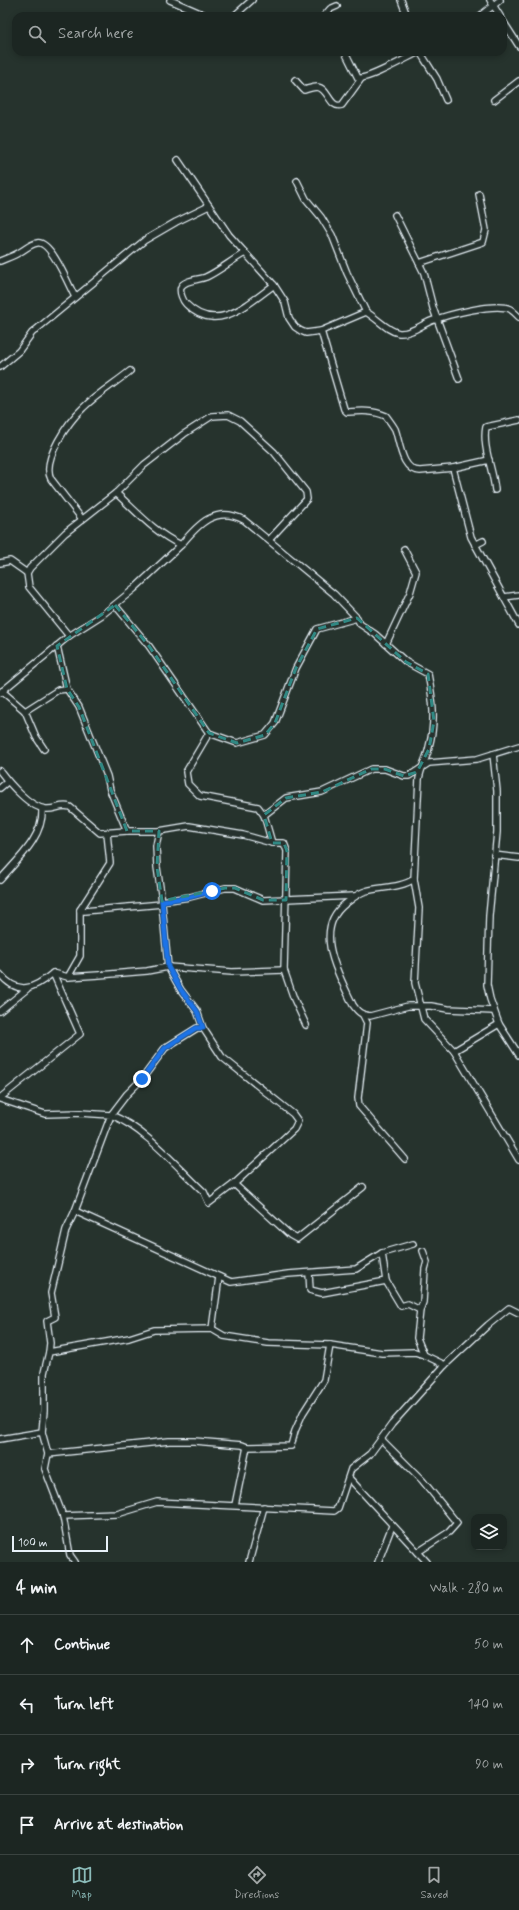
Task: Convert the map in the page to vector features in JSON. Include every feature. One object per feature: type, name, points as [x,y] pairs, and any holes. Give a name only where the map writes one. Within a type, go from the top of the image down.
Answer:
[{"type":"street","points":[[170,0],[198,12]]},
{"type":"street","points":[[238,12],[252,0]]},
{"type":"street","points":[[402,0],[406,12]]},
{"type":"street","points":[[490,0],[497,12]]},
{"type":"street","points":[[485,12],[500,0]]},
{"type":"street","points":[[327,12],[337,6]]},
{"type":"street","points":[[507,27],[519,46]]},
{"type":"street","points":[[347,56],[358,78],[361,79]]},
{"type":"street","points":[[295,80],[304,90],[316,87],[322,89],[333,103],[338,106],[342,105],[361,79],[376,74],[412,56]]},
{"type":"street","points":[[423,56],[437,79],[446,100]]},
{"type":"street","points":[[494,100],[519,81]]},
{"type":"street","points":[[178,160],[229,235],[274,285],[285,302],[290,318],[295,327],[301,332],[321,332],[366,312]]},
{"type":"street","points":[[297,181],[306,199],[321,217],[332,235],[347,273],[366,312],[393,332],[402,333],[437,319],[472,310],[498,306],[510,309],[519,317]]},
{"type":"street","points":[[419,263],[482,242],[486,230],[479,194]]},
{"type":"street","points":[[0,367],[19,351],[32,334],[145,240],[176,222],[209,206]]},
{"type":"street","points":[[395,215],[424,273],[437,319],[459,379]]},
{"type":"street","points":[[0,261],[20,253],[38,242],[44,244],[51,250],[75,297]]},
{"type":"street","points":[[245,253],[206,276],[185,283],[181,287],[180,293],[186,304],[204,317],[224,317],[274,285]]},
{"type":"street","points":[[321,332],[344,409],[347,412],[358,410],[370,411],[386,416],[395,431],[400,449],[409,467],[415,471],[453,468],[489,460]]},
{"type":"street","points":[[82,519],[51,479],[48,474],[48,464],[56,446],[74,418],[84,407],[130,372]]},
{"type":"street","points":[[27,573],[47,550],[82,519],[116,493],[144,464],[184,434],[212,416],[228,415],[240,421],[274,452],[307,495],[307,499],[269,540]]},
{"type":"street","points":[[495,490],[493,471],[486,446],[486,427],[494,424],[519,420]]},
{"type":"street","points":[[453,468],[471,537],[519,625]]},
{"type":"street","points":[[116,493],[149,525],[170,540],[181,545]]},
{"type":"street","points":[[44,749],[36,737],[25,711],[1,692],[69,636],[134,590],[181,545],[201,523],[212,517],[226,514],[233,514],[244,520],[334,594],[357,618],[360,624],[375,634],[406,662],[428,674],[434,704],[434,721],[429,749],[420,769],[414,879],[419,908],[415,983],[419,1006],[424,1019],[454,1051],[519,1160]]},
{"type":"street","points":[[475,545],[483,541]]},
{"type":"street","points":[[386,644],[410,593],[416,572],[404,549]]},
{"type":"street","points":[[0,563],[10,561],[27,573],[29,587],[69,636]]},
{"type":"street","points":[[504,597],[519,595]]},
{"type":"street","points":[[114,605],[149,646],[209,733],[237,742],[265,735],[275,723],[296,668],[317,629],[357,618]]},
{"type":"street","points":[[57,646],[67,689],[79,707],[107,776],[110,790],[127,831]]},
{"type":"street","points":[[25,711],[58,690],[67,689]]},
{"type":"street","points":[[209,733],[186,772],[188,784],[200,796],[258,807],[264,815],[272,843]]},
{"type":"street","points":[[264,815],[286,798],[322,792],[372,770],[385,769],[404,776],[410,776],[429,763],[477,759],[519,746]]},
{"type":"street","points":[[493,754],[497,791],[497,832],[489,916],[488,985],[494,1011],[499,1024],[519,1055]]},
{"type":"street","points":[[0,772],[8,782],[27,799],[42,809],[48,810],[65,805],[70,807],[100,834],[127,831],[159,831],[189,826],[243,835],[272,843],[284,843],[287,851],[284,970],[294,999],[306,1025]]},
{"type":"street","points":[[0,788],[8,782]]},
{"type":"street","points":[[0,880],[34,839],[42,825],[42,809]]},
{"type":"street","points":[[0,1098],[46,1114],[80,1113],[111,1115],[120,1118],[146,1137],[204,1192],[209,1203],[234,1184],[294,1129],[298,1121],[293,1114],[222,1057],[203,1028],[197,1011],[181,990],[168,967],[162,901],[157,867],[156,846],[159,831]]},
{"type":"street","points":[[68,976],[80,956],[80,910],[110,863],[107,833]]},
{"type":"street","points":[[494,855],[519,858]]},
{"type":"street","points":[[414,879],[404,884],[364,892],[356,896],[339,909],[332,923],[329,935],[329,950],[353,1005],[357,1011],[363,1015],[370,1016],[408,1006],[494,1011]]},
{"type":"street","points":[[80,910],[84,912],[162,904],[162,901],[190,897],[225,888],[235,888],[263,900],[356,896]]},
{"type":"street","points":[[53,973],[68,976],[147,971],[168,967],[232,972],[284,970]]},
{"type":"street","points":[[0,1011],[28,988],[40,984],[53,973]]},
{"type":"street","points":[[0,1098],[80,1034],[53,973]]},
{"type":"street","points":[[0,974],[4,979],[15,986],[28,988]]},
{"type":"street","points":[[363,1015],[367,1023],[358,1098],[359,1106],[405,1159]]},
{"type":"street","points":[[454,1051],[499,1024]]},
{"type":"street","points":[[75,1562],[70,1555],[63,1516],[45,1469],[48,1454],[42,1432],[44,1373],[50,1343],[47,1321],[55,1317],[51,1293],[66,1230],[75,1212],[111,1115],[127,1094],[142,1079],[165,1048],[196,1028],[203,1028]]},
{"type":"street","points":[[234,1184],[290,1235],[297,1239],[363,1187]]},
{"type":"street","points":[[75,1212],[231,1282],[288,1274],[356,1269],[382,1253],[413,1244]]},
{"type":"street","points":[[423,1251],[427,1262],[425,1269],[423,1302],[420,1310],[417,1338],[424,1355]]},
{"type":"street","points":[[382,1253],[386,1281],[401,1306],[408,1304],[420,1310]]},
{"type":"street","points":[[309,1273],[310,1290],[322,1293],[386,1281]]},
{"type":"street","points":[[212,1329],[219,1277]]},
{"type":"street","points":[[63,1516],[117,1514],[157,1502],[264,1506],[332,1512],[338,1508],[351,1469],[370,1454],[392,1424],[445,1366],[488,1324],[509,1308],[519,1313]]},
{"type":"street","points":[[49,1352],[129,1338],[154,1330],[212,1329],[224,1336],[268,1343],[330,1345],[365,1352],[415,1352],[445,1366]]},
{"type":"street","points":[[48,1454],[169,1441],[194,1441],[242,1445],[247,1447],[291,1446],[295,1431],[303,1412],[324,1380],[330,1345]]},
{"type":"street","points":[[0,1439],[42,1432]]},
{"type":"street","points":[[381,1439],[422,1480],[457,1523],[456,1526],[449,1532],[418,1552]]},
{"type":"street","points":[[235,1505],[247,1447]]},
{"type":"street","points":[[348,1478],[427,1562]]},
{"type":"street","points":[[249,1562],[264,1506]]},
{"type":"street","points":[[378,1562],[392,1526]]},
{"type":"highlighted area","points":[[115,605],[149,646],[209,733],[237,743],[265,735],[275,723],[296,668],[317,629],[357,618],[406,662],[428,674],[434,721],[429,749],[417,772],[404,776],[385,769],[371,769],[322,792],[286,798],[264,815],[272,843],[284,843],[287,851],[286,900],[263,900],[235,888],[225,888],[162,901],[157,867],[159,831],[127,831],[79,707],[67,689],[57,646]]},
{"type":"route","points":[[142,1079],[171,1042],[186,1035],[196,1028],[203,1028],[197,1011],[181,990],[168,967],[162,901],[173,898],[190,897],[212,891]]}]
